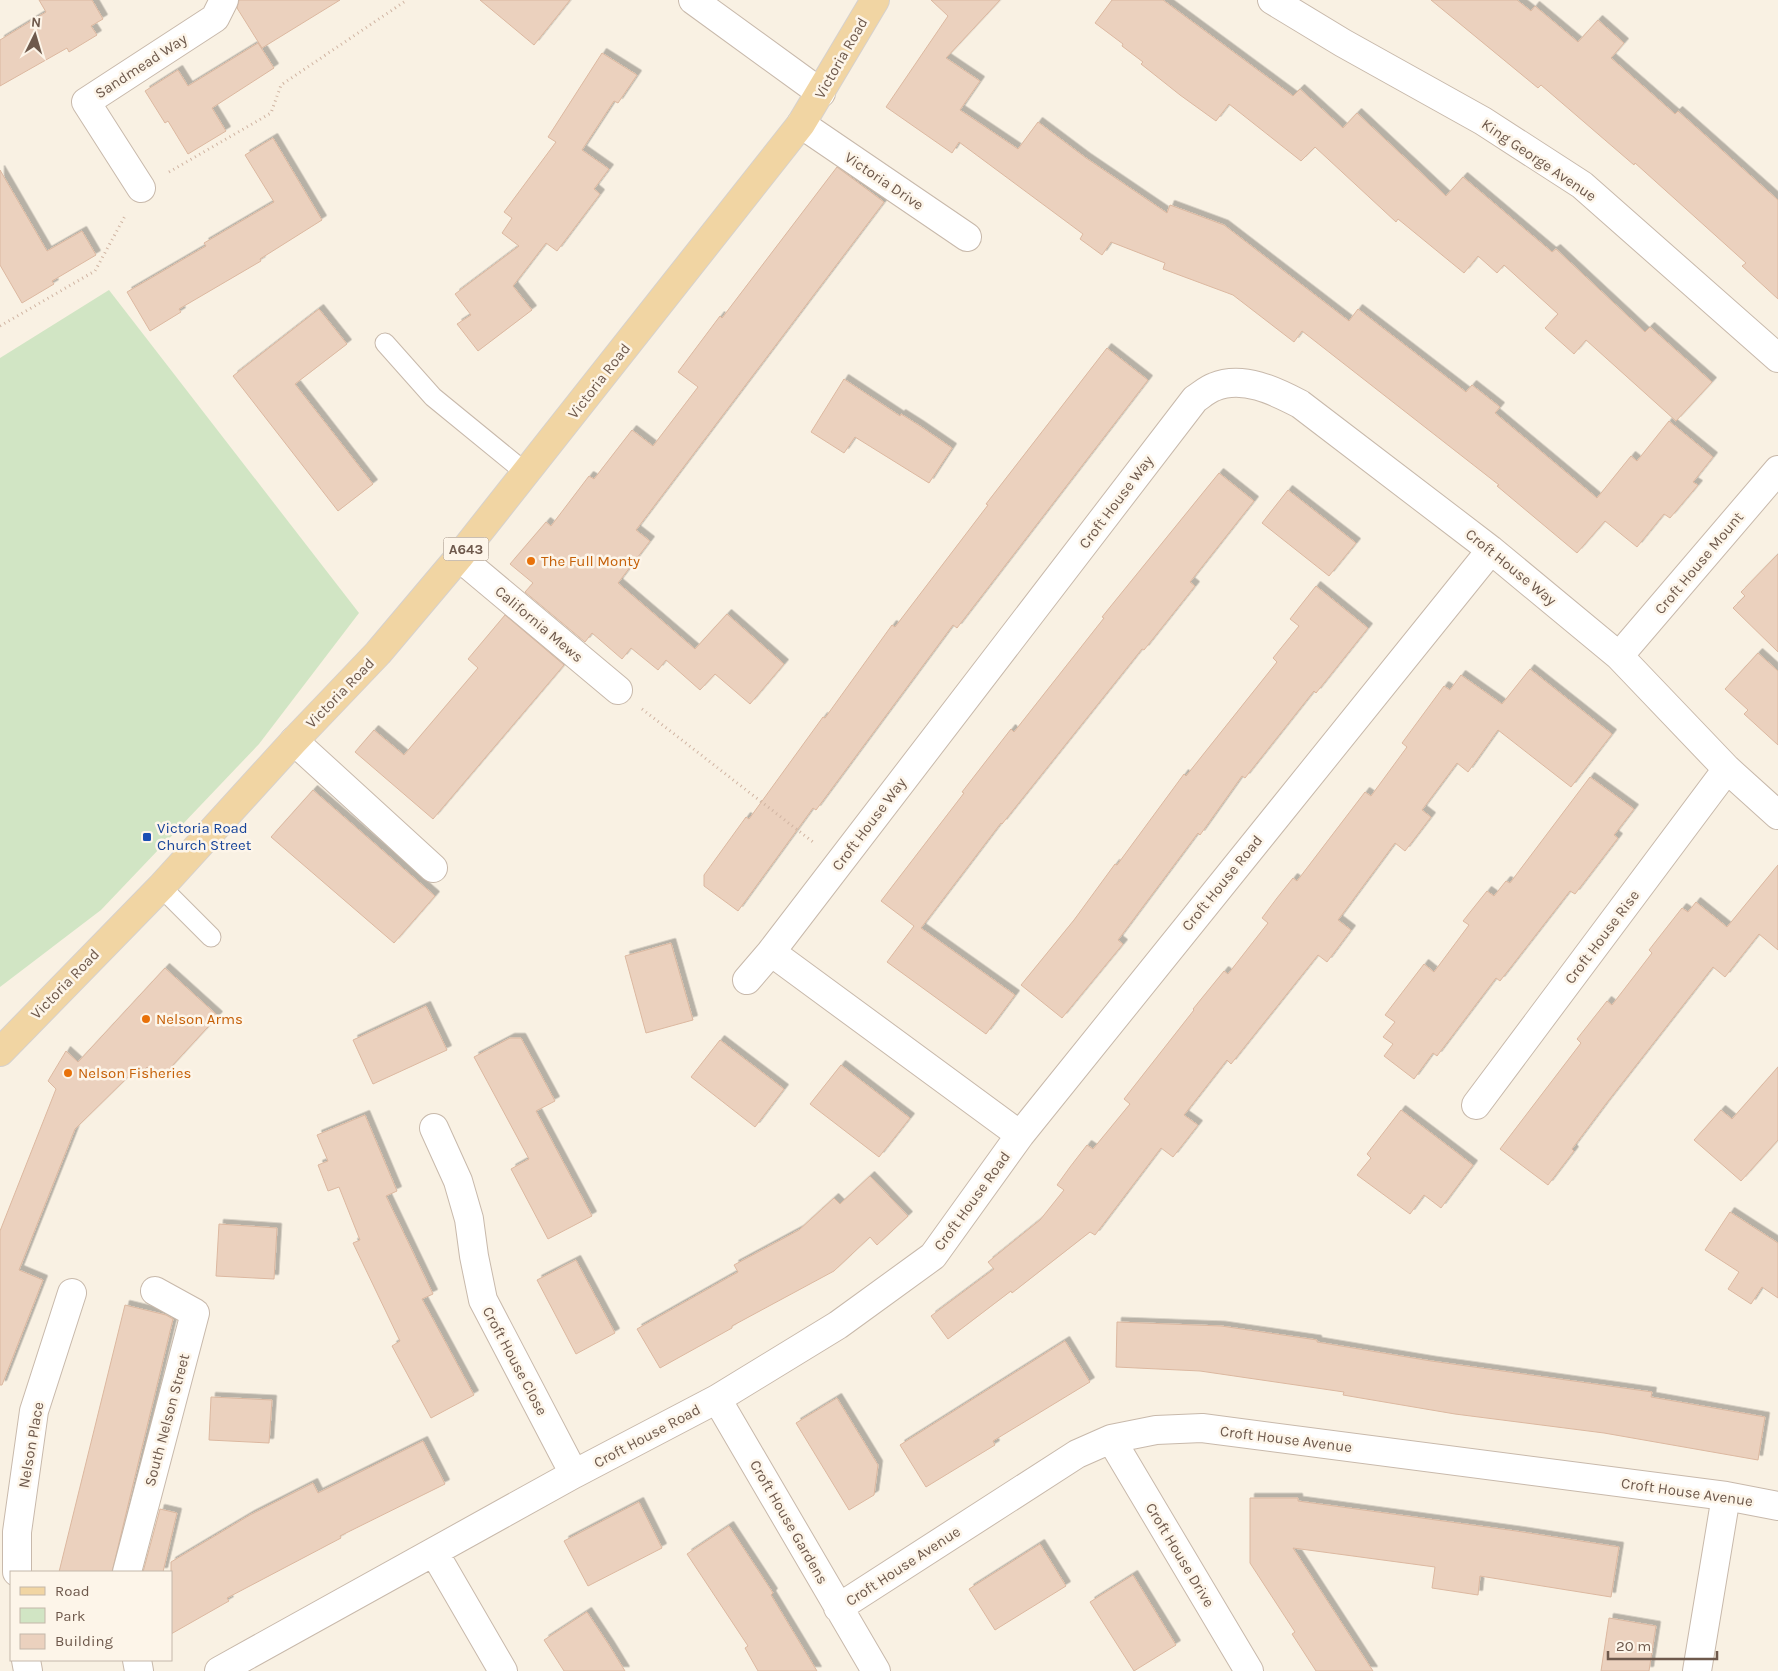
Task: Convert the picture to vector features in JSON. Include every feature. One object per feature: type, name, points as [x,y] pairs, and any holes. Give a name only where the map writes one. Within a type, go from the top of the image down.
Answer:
[{"type":"main road","name":"Victoria Road","points":[[0,1052],[161,886],[378,653],[459,557],[801,124],[875,0]]},
{"type":"street","name":"Sandmead Way","points":[[141,188],[86,102],[215,18],[224,0]]},
{"type":"street","points":[[693,0],[821,93]]},
{"type":"street","name":"King George Avenue","points":[[1272,0],[1343,43],[1483,121],[1582,184],[1778,358]]},
{"type":"street","name":"Victoria Drive","points":[[801,124],[967,237]]},
{"type":"street","name":"Croft House Way","points":[[747,980],[771,952],[1195,399],[1215,386],[1238,382],[1280,393],[1300,404],[1491,550],[1619,656],[1727,770],[1778,815]]},
{"type":"street","name":"Croft House Mount","points":[[1619,656],[1778,470]]},
{"type":"street","name":"Croft House Road","points":[[219,1671],[574,1474],[717,1399],[838,1325],[933,1256],[1020,1135],[1491,550]]},
{"type":"street","name":"California Mews","points":[[459,557],[618,690]]},
{"type":"street","name":"Victoria Road","points":[[294,741],[433,868]]},
{"type":"street","name":"Croft House Rise","points":[[1476,1105],[1727,770]]},
{"type":"street","points":[[771,952],[1020,1135]]},
{"type":"street","name":"Croft House Close","points":[[434,1128],[458,1181],[469,1219],[483,1300],[574,1474]]},
{"type":"street","name":"South Nelson Street","points":[[127,1571],[195,1313],[155,1291]]},
{"type":"street","name":"Nelson Place","points":[[17,1571],[17,1532],[34,1411],[72,1293]]},
{"type":"street","name":"Croft House Gardens","points":[[717,1399],[876,1671]]},
{"type":"street","name":"Croft House Avenue","points":[[838,1608],[1076,1454],[1111,1440],[1156,1430],[1202,1428],[1726,1496],[1778,1506]]},
{"type":"street","name":"Croft House Drive","points":[[1111,1440],[1249,1671]]},
{"type":"street","points":[[1696,1671],[1726,1496]]},
{"type":"street","points":[[434,1552],[503,1671]]},
{"type":"lane","points":[[385,343],[433,397],[526,473]]},
{"type":"lane","points":[[161,886],[211,937]]},
{"type":"path","points":[[0,326],[95,271],[141,188],[271,113],[282,85],[407,0]]},
{"type":"path","points":[[618,690],[840,862]]},
{"type":"green space","points":[[109,290],[359,613],[259,744],[101,910],[0,987],[0,358]]},
{"type":"building","points":[[39,0],[92,0],[103,19],[91,26],[97,35],[69,52],[67,48],[0,86],[0,40],[46,12]]},
{"type":"building","points":[[239,0],[340,0],[262,48],[237,8]]},
{"type":"building","points":[[480,0],[570,0],[534,45]]},
{"type":"building","points":[[931,0],[1000,0],[946,58],[980,81],[960,110],[1018,149],[1038,122],[1086,158],[1167,213],[1170,205],[1224,225],[1349,321],[1358,309],[1466,392],[1472,385],[1500,407],[1495,413],[1597,498],[1631,456],[1637,461],[1669,421],[1713,457],[1693,482],[1698,485],[1670,518],[1664,514],[1637,547],[1605,521],[1577,553],[1497,486],[1499,485],[1302,331],[1294,342],[1233,295],[1163,269],[1165,263],[1111,242],[1102,255],[1080,239],[1083,234],[959,142],[952,153],[886,107],[948,16]]},
{"type":"building","points":[[1112,0],[1163,0],[1293,96],[1300,89],[1343,128],[1357,113],[1446,196],[1463,177],[1552,252],[1556,249],[1645,332],[1650,327],[1712,382],[1676,421],[1586,340],[1574,354],[1545,328],[1558,314],[1504,265],[1497,273],[1478,256],[1464,273],[1398,219],[1396,222],[1315,147],[1301,161],[1229,104],[1216,121],[1180,95],[1141,64],[1143,62],[1122,46],[1123,44],[1095,23]]},
{"type":"building","points":[[1431,0],[1517,0],[1531,11],[1535,6],[1578,42],[1598,20],[1624,43],[1611,58],[1675,114],[1678,111],[1778,200],[1778,299],[1742,266],[1746,263],[1635,163],[1634,165],[1541,85],[1538,88]]},
{"type":"building","points":[[258,43],[274,68],[212,108],[226,131],[188,154],[168,121],[165,123],[145,91],[178,70],[188,86]]},
{"type":"building","points":[[602,53],[637,75],[618,103],[614,101],[582,150],[609,169],[594,189],[600,194],[557,251],[546,243],[513,286],[532,310],[478,351],[457,324],[471,315],[455,294],[519,246],[502,233],[512,218],[504,212],[556,142],[548,137]]},
{"type":"building","points":[[273,138],[322,220],[260,259],[261,261],[179,309],[181,312],[150,331],[127,292],[206,246],[204,243],[274,202],[245,155]]},
{"type":"building","points":[[837,167],[884,202],[636,530],[650,541],[618,583],[695,649],[727,614],[784,664],[750,704],[715,674],[700,690],[666,660],[658,670],[631,648],[622,659],[592,633],[585,642],[525,592],[533,583],[510,564],[546,522],[551,526],[589,476],[594,479],[632,430],[653,446],[698,387],[678,372],[720,316],[722,318]]},
{"type":"building","points":[[0,170],[47,251],[82,231],[96,255],[52,281],[54,284],[22,303],[0,265]]},
{"type":"building","points":[[319,309],[347,344],[295,384],[373,484],[338,511],[233,376]]},
{"type":"building","points":[[1107,348],[1148,380],[957,628],[953,625],[816,810],[813,808],[738,911],[704,886],[704,875],[746,817],[749,819],[823,717],[825,718],[892,625],[895,627],[988,505],[986,504]]},
{"type":"building","points":[[844,379],[952,448],[929,483],[855,437],[844,453],[811,432]]},
{"type":"building","points":[[1219,473],[1254,501],[1190,582],[1195,586],[1001,823],[921,928],[1015,995],[986,1034],[887,962],[914,926],[881,901],[1011,729],[1014,732],[1104,618],[1102,617]]},
{"type":"building","points":[[1288,490],[1356,543],[1329,576],[1262,523]]},
{"type":"building","points":[[1778,554],[1778,652],[1733,608],[1745,596],[1741,592]]},
{"type":"building","points":[[1316,586],[1368,628],[1316,693],[1314,691],[1245,778],[1242,776],[1200,835],[1198,833],[1118,940],[1123,944],[1062,1018],[1021,985],[1074,920],[1115,864],[1117,865],[1184,774],[1186,776],[1277,662],[1273,658],[1299,626],[1290,619]]},
{"type":"building","points":[[505,615],[564,665],[433,819],[355,752],[374,730],[404,755],[478,668],[468,659]]},
{"type":"building","points":[[1758,653],[1778,671],[1778,745],[1744,714],[1748,710],[1725,689]]},
{"type":"building","points":[[1530,669],[1612,734],[1571,787],[1498,730],[1468,772],[1457,763],[1422,810],[1431,817],[1405,851],[1395,843],[1338,920],[1351,930],[1327,962],[1318,955],[1231,1064],[1227,1060],[1184,1115],[1198,1125],[1173,1157],[1161,1148],[1095,1235],[1090,1232],[1012,1293],[1011,1291],[948,1339],[931,1316],[994,1269],[988,1262],[1040,1220],[1064,1190],[1057,1185],[1070,1167],[1087,1145],[1093,1149],[1130,1104],[1124,1099],[1224,971],[1228,974],[1268,923],[1262,918],[1277,898],[1293,878],[1297,881],[1365,792],[1371,796],[1407,747],[1402,743],[1444,686],[1450,690],[1461,675],[1502,704]]},
{"type":"building","points":[[1590,777],[1634,809],[1614,835],[1618,838],[1575,894],[1570,891],[1500,981],[1496,978],[1437,1056],[1433,1053],[1414,1079],[1384,1056],[1393,1044],[1383,1037],[1395,1022],[1385,1015],[1424,964],[1434,972],[1469,925],[1463,921],[1487,891],[1494,896],[1506,881],[1510,883]]},
{"type":"building","points":[[313,790],[435,896],[394,943],[271,837]]},
{"type":"building","points":[[1778,865],[1778,950],[1759,934],[1725,977],[1713,967],[1605,1105],[1548,1185],[1500,1149],[1581,1043],[1577,1039],[1607,1001],[1612,1005],[1652,953],[1649,950],[1682,908],[1688,912],[1696,902],[1727,927]]},
{"type":"building","points":[[671,943],[693,1020],[646,1033],[625,956]]},
{"type":"building","points":[[165,968],[218,1016],[160,1079],[147,1067],[138,1076],[133,1072],[75,1129],[19,1270],[43,1280],[2,1385],[0,1385],[0,1231],[56,1089],[48,1081],[66,1051],[78,1062]]},
{"type":"building","points":[[426,1006],[447,1050],[373,1084],[353,1040]]},
{"type":"building","points":[[510,1038],[521,1038],[555,1101],[536,1111],[592,1216],[548,1239],[511,1169],[529,1159],[474,1057]]},
{"type":"building","points":[[720,1040],[784,1089],[755,1127],[691,1077]]},
{"type":"building","points":[[841,1065],[910,1118],[879,1157],[810,1104]]},
{"type":"building","points":[[1778,1067],[1778,1140],[1741,1181],[1694,1140],[1721,1110],[1732,1119]]},
{"type":"building","points":[[1401,1110],[1473,1165],[1441,1208],[1424,1195],[1410,1214],[1357,1175],[1371,1158],[1367,1154]]},
{"type":"building","points":[[365,1115],[397,1191],[386,1196],[433,1294],[422,1299],[474,1395],[431,1418],[392,1346],[400,1341],[353,1243],[360,1240],[339,1187],[328,1191],[318,1165],[328,1161],[317,1135]]},
{"type":"building","points":[[870,1176],[908,1216],[877,1245],[870,1237],[834,1271],[732,1326],[732,1328],[660,1368],[637,1329],[738,1272],[734,1265],[799,1230],[834,1198],[840,1204]]},
{"type":"building","points":[[1730,1212],[1778,1243],[1778,1298],[1762,1287],[1751,1304],[1728,1289],[1739,1272],[1705,1250]]},
{"type":"building","points":[[219,1224],[277,1228],[274,1279],[216,1276]]},
{"type":"building","points":[[576,1260],[615,1333],[576,1354],[537,1280]]},
{"type":"building","points":[[125,1305],[166,1315],[173,1319],[112,1571],[59,1571]]},
{"type":"building","points":[[1117,1322],[1221,1326],[1317,1340],[1317,1342],[1431,1361],[1652,1392],[1651,1397],[1765,1417],[1758,1460],[1604,1433],[1455,1414],[1343,1395],[1344,1392],[1200,1371],[1116,1367]]},
{"type":"building","points":[[1065,1341],[1090,1382],[993,1441],[995,1445],[926,1487],[900,1445]]},
{"type":"building","points":[[211,1397],[272,1400],[269,1443],[209,1440]]},
{"type":"building","points":[[837,1398],[878,1465],[874,1495],[849,1510],[796,1423]]},
{"type":"building","points":[[423,1441],[445,1484],[340,1536],[341,1538],[227,1598],[229,1601],[172,1633],[171,1562],[250,1515],[313,1483],[318,1493]]},
{"type":"building","points":[[1250,1498],[1298,1498],[1298,1501],[1619,1547],[1611,1597],[1480,1576],[1478,1595],[1432,1588],[1435,1567],[1293,1548],[1373,1671],[1316,1671],[1292,1634],[1295,1632],[1250,1563]]},
{"type":"building","points":[[639,1502],[662,1548],[588,1586],[564,1541]]},
{"type":"building","points":[[160,1509],[177,1513],[163,1571],[143,1571]]},
{"type":"building","points":[[729,1526],[773,1593],[771,1595],[817,1671],[758,1671],[745,1648],[748,1646],[687,1554]]},
{"type":"building","points":[[1040,1544],[1066,1586],[995,1630],[969,1589]]},
{"type":"building","points":[[1133,1575],[1176,1645],[1134,1671],[1090,1602]]},
{"type":"building","points":[[587,1612],[625,1671],[564,1671],[544,1640]]},
{"type":"building","points":[[1609,1618],[1656,1626],[1649,1671],[1601,1671]]},
{"type":"place","name":"The Full Monty","points":[[531,561]]},
{"type":"place","name":"Victoria Road Church Street","points":[[147,837]]},
{"type":"place","name":"Nelson Arms","points":[[146,1019]]},
{"type":"place","name":"Nelson Fisheries","points":[[68,1073]]}]
